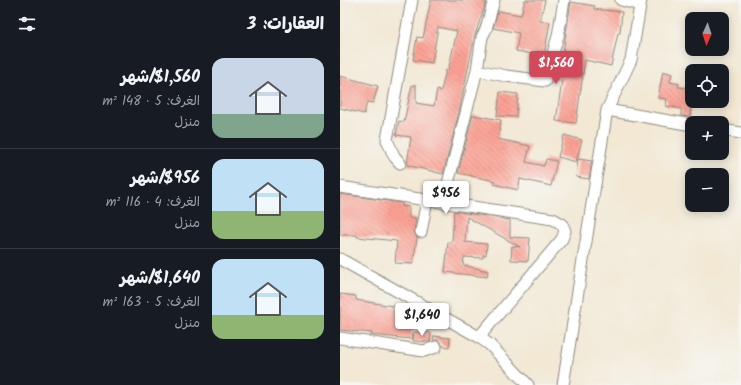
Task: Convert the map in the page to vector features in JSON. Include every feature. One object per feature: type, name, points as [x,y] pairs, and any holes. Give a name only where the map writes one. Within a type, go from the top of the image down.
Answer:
[{"type":"street","points":[[400,163],[394,156],[387,140],[412,0]]},
{"type":"street","points":[[443,203],[477,70],[482,37],[486,29],[494,0]]},
{"type":"street","points":[[477,70],[506,76],[545,81],[558,36],[564,0]]},
{"type":"street","points":[[563,385],[607,110],[631,60],[640,3],[621,0]]},
{"type":"street","points":[[607,110],[685,124]]},
{"type":"street","points":[[729,131],[741,133]]},
{"type":"street","points":[[340,187],[553,220],[559,222],[564,227],[562,239],[479,337]]},
{"type":"street","points":[[421,232],[426,200]]},
{"type":"street","points":[[340,259],[479,337],[490,345],[528,385]]},
{"type":"street","points":[[340,338],[424,351],[436,347]]},
{"type":"building","points":[[431,0],[484,0],[483,2],[486,2],[475,35],[459,112],[443,174],[407,165],[411,137],[396,135],[399,121],[404,122],[412,85],[416,85],[416,103],[434,106],[437,90],[441,91],[446,70],[448,71],[457,31],[438,27],[432,63],[413,60],[417,37],[423,38]]},
{"type":"building","points":[[525,0],[545,0],[540,21],[550,22],[544,56],[516,51],[519,33],[493,28],[498,11],[521,15]]},
{"type":"building","points":[[571,2],[595,6],[594,9],[622,12],[620,33],[618,33],[611,66],[585,60],[576,123],[556,121],[562,81],[557,80],[559,64],[561,64]]},
{"type":"building","points":[[663,71],[672,74],[670,82],[679,84],[678,87],[685,88],[685,108],[691,108],[690,116],[681,116],[681,109],[666,106],[667,99],[658,98]]},
{"type":"building","points":[[340,76],[378,86],[373,103],[367,102],[364,114],[340,108]]},
{"type":"building","points":[[500,92],[518,94],[516,117],[497,116]]},
{"type":"building","points":[[473,115],[501,120],[498,139],[530,146],[526,162],[544,166],[546,159],[557,161],[551,186],[520,179],[518,190],[494,184],[495,181],[458,173]]},
{"type":"building","points":[[564,135],[582,140],[576,162],[558,157]]},
{"type":"building","points":[[578,159],[592,161],[589,179],[576,177]]},
{"type":"building","points":[[340,194],[402,203],[402,206],[409,207],[409,218],[416,218],[414,231],[417,238],[413,264],[395,263],[397,241],[357,237],[357,235],[340,235]]},
{"type":"building","points":[[454,211],[510,220],[510,237],[530,238],[528,261],[511,260],[512,246],[520,247],[467,217],[465,242],[487,244],[486,255],[483,255],[483,258],[464,257],[463,265],[488,271],[487,277],[445,272],[448,242],[452,242]]},
{"type":"building","points":[[340,294],[356,296],[356,300],[405,308],[405,312],[414,313],[412,339],[340,330]]},
{"type":"building","points":[[414,332],[431,333],[430,342],[413,341]]},
{"type":"building","points":[[434,336],[450,338],[449,347],[443,346],[438,340],[433,340]]}]
